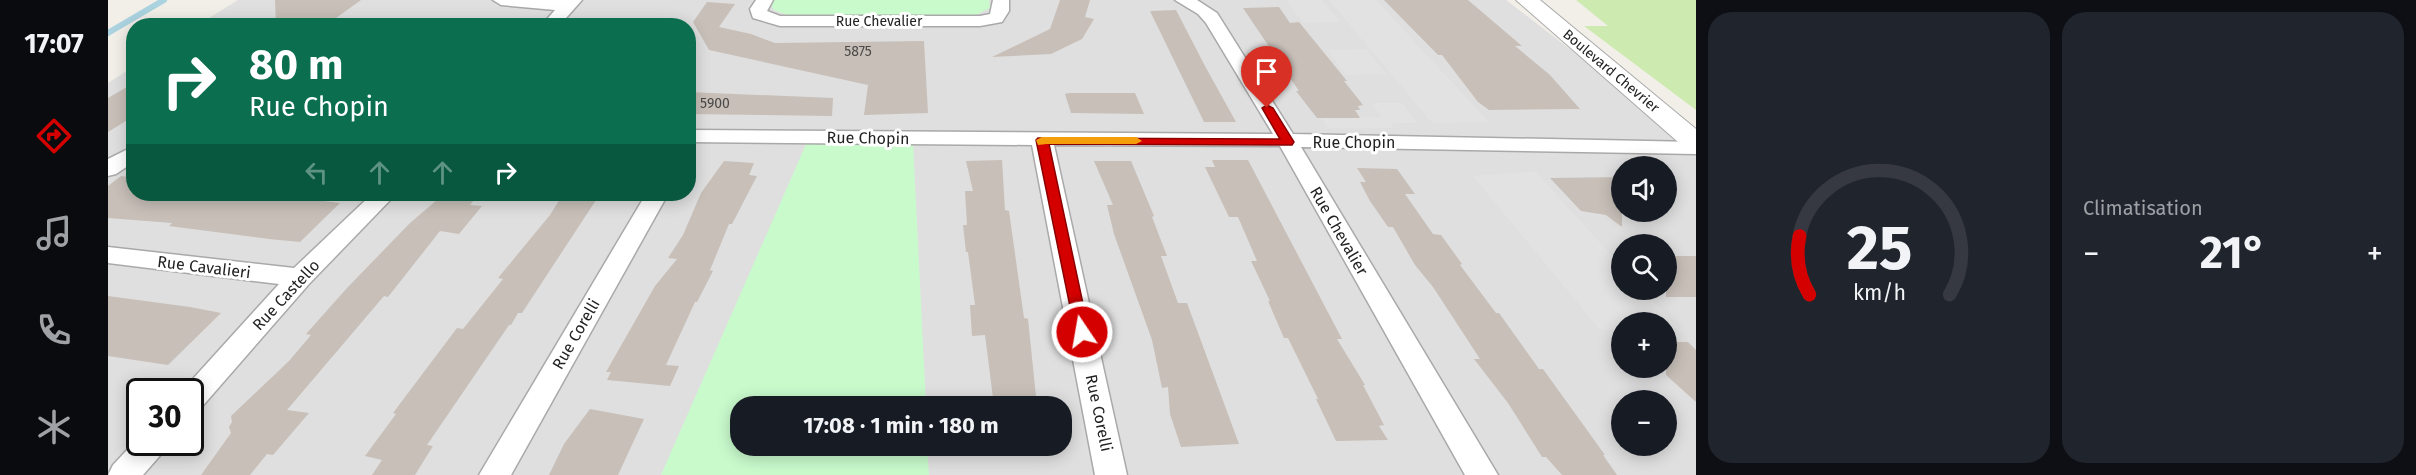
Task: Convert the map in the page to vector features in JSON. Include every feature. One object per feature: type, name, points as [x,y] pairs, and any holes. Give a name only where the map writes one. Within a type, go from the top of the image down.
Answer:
[{"type":"street","points":[[501,0],[571,3]]},
{"type":"street","name":"Rue Chevalier","points":[[765,0],[758,9],[759,14],[780,21],[980,21],[996,18],[1001,11],[1001,0]]},
{"type":"street","name":"Rue Chevalier","points":[[1183,0],[1209,13],[1288,142],[1482,475]]},
{"type":"street","name":"Boulevard Chevrier","points":[[1527,0],[1696,143]]},
{"type":"street","points":[[557,18],[571,3]]},
{"type":"street","name":"Rue Chopin","points":[[696,138],[1400,141],[1696,148]]},
{"type":"street","name":"Rue Corelli","points":[[1042,140],[1111,475]]},
{"type":"street","points":[[108,169],[126,157]]},
{"type":"street","name":"Rue Castello","points":[[204,385],[300,278],[378,201]]},
{"type":"street","name":"Rue Corelli","points":[[495,475],[653,201]]},
{"type":"street","name":"Rue Cavalieri","points":[[108,255],[300,278]]},
{"type":"street","points":[[124,475],[141,456]]},
{"type":"shaded area","points":[[238,0],[1506,0],[1696,146],[1696,475],[108,475],[108,83],[126,71],[126,201],[696,201],[696,18],[209,18]]},
{"type":"shaded area","points":[[1286,0],[1322,0],[1341,22],[1303,23]]},
{"type":"shaded area","points":[[1329,0],[1376,0],[1489,122],[1432,123]]},
{"type":"shaded area","points":[[1366,49],[1387,74],[1346,75],[1327,50]]},
{"type":"shaded area","points":[[1372,103],[1402,103],[1417,123],[1391,123],[1393,128],[1328,128],[1321,118],[1381,117]]},
{"type":"shaded area","points":[[1535,171],[1611,255],[1611,300],[1652,300],[1663,312],[1611,312],[1611,330],[1600,330],[1473,176]]},
{"type":"green space","points":[[773,0],[989,0],[990,8],[974,16],[787,15],[774,10],[770,3]]},
{"type":"green space","points":[[1576,0],[1696,0],[1696,110],[1584,26],[1608,26]]},
{"type":"green space","points":[[807,142],[913,142],[926,396],[730,396],[730,456],[928,456],[929,475],[661,475]]},
{"type":"building","points":[[275,0],[361,0],[336,18],[276,18]]},
{"type":"building","points":[[1060,0],[1090,0],[1085,17],[1094,19],[1082,39],[1051,54],[992,57],[1050,29]]},
{"type":"building","points":[[1384,0],[1468,0],[1522,46],[1515,46],[1550,75],[1580,109],[1489,110],[1478,102],[1442,55],[1438,55]]},
{"type":"building","points":[[707,2],[735,4],[719,27],[751,34],[775,43],[924,41],[928,113],[864,115],[868,85],[709,50],[696,27],[696,18]]},
{"type":"building","points":[[1279,7],[1290,23],[1299,22],[1347,81],[1344,81],[1363,105],[1358,106],[1360,110],[1355,110],[1360,118],[1317,118],[1296,91],[1299,91],[1243,8]]},
{"type":"building","points":[[1176,10],[1236,122],[1204,122],[1150,11]]},
{"type":"building","points":[[126,88],[126,121],[108,132],[108,98]]},
{"type":"building","points":[[696,92],[833,98],[832,116],[696,114]]},
{"type":"building","points":[[1135,93],[1144,114],[1071,113],[1065,94]]},
{"type":"building","points":[[1002,160],[1005,210],[1009,211],[1024,318],[1028,319],[1036,396],[993,396],[985,335],[972,336],[970,305],[975,305],[963,225],[967,225],[965,191],[973,191],[966,161]]},
{"type":"building","points":[[1212,160],[1248,160],[1342,339],[1337,339],[1365,385],[1363,385],[1384,425],[1379,426],[1388,440],[1336,441],[1288,338],[1284,338],[1251,261],[1257,261],[1238,217],[1229,217],[1205,167],[1215,167]]},
{"type":"building","points":[[724,161],[754,163],[749,175],[757,176],[732,224],[729,224],[710,270],[713,271],[695,302],[666,365],[679,366],[670,386],[607,380],[611,372],[606,372],[655,286],[677,259],[668,258],[683,235],[701,193]]},
{"type":"building","points":[[1094,161],[1131,161],[1154,216],[1152,217],[1167,256],[1161,256],[1178,303],[1187,303],[1239,444],[1181,447],[1170,414],[1168,387],[1162,388],[1152,340],[1114,234],[1107,205],[1113,205]]},
{"type":"building","points":[[1357,168],[1397,169],[1415,194],[1405,194],[1433,234],[1441,235],[1496,313],[1499,313],[1539,369],[1543,369],[1617,475],[1562,475],[1546,457],[1542,457],[1508,403],[1474,359],[1480,359],[1433,287],[1415,265],[1393,227],[1388,227],[1370,201],[1360,182],[1366,182]]},
{"type":"building","points":[[121,176],[126,177],[126,201],[323,201],[340,203],[300,242],[169,226],[172,223],[108,218],[108,186]]},
{"type":"building","points":[[1611,177],[1611,219],[1606,215],[1581,211],[1550,178]]},
{"type":"building","points":[[436,201],[473,201],[470,205],[482,206],[459,234],[440,231],[388,297],[384,296],[287,410],[309,413],[273,455],[267,454],[250,475],[201,475],[231,433],[229,427],[232,422],[231,416],[289,361],[311,335],[306,334],[410,223]]},
{"type":"building","points":[[559,201],[595,201],[522,313],[518,313],[509,325],[427,445],[433,446],[415,475],[372,475],[382,460],[365,456],[396,414],[393,413],[457,328],[463,329],[503,279],[498,278],[550,215]]},
{"type":"building","points":[[1677,256],[1696,256],[1696,297],[1677,297]]},
{"type":"building","points":[[108,296],[221,313],[168,365],[108,356]]},
{"type":"building","points":[[1677,342],[1688,342],[1696,350],[1696,402],[1669,378],[1677,378]]},
{"type":"building","points":[[590,409],[644,419],[618,475],[549,475],[564,444]]},
{"type":"waterway","points":[[133,18],[164,0]]},
{"type":"waterway","points":[[108,33],[126,22]]},
{"type":"slow traffic","points":[[1042,142],[1042,140],[1136,141]]},
{"type":"route","points":[[1082,332],[1042,140],[1288,142],[1267,108]]}]
